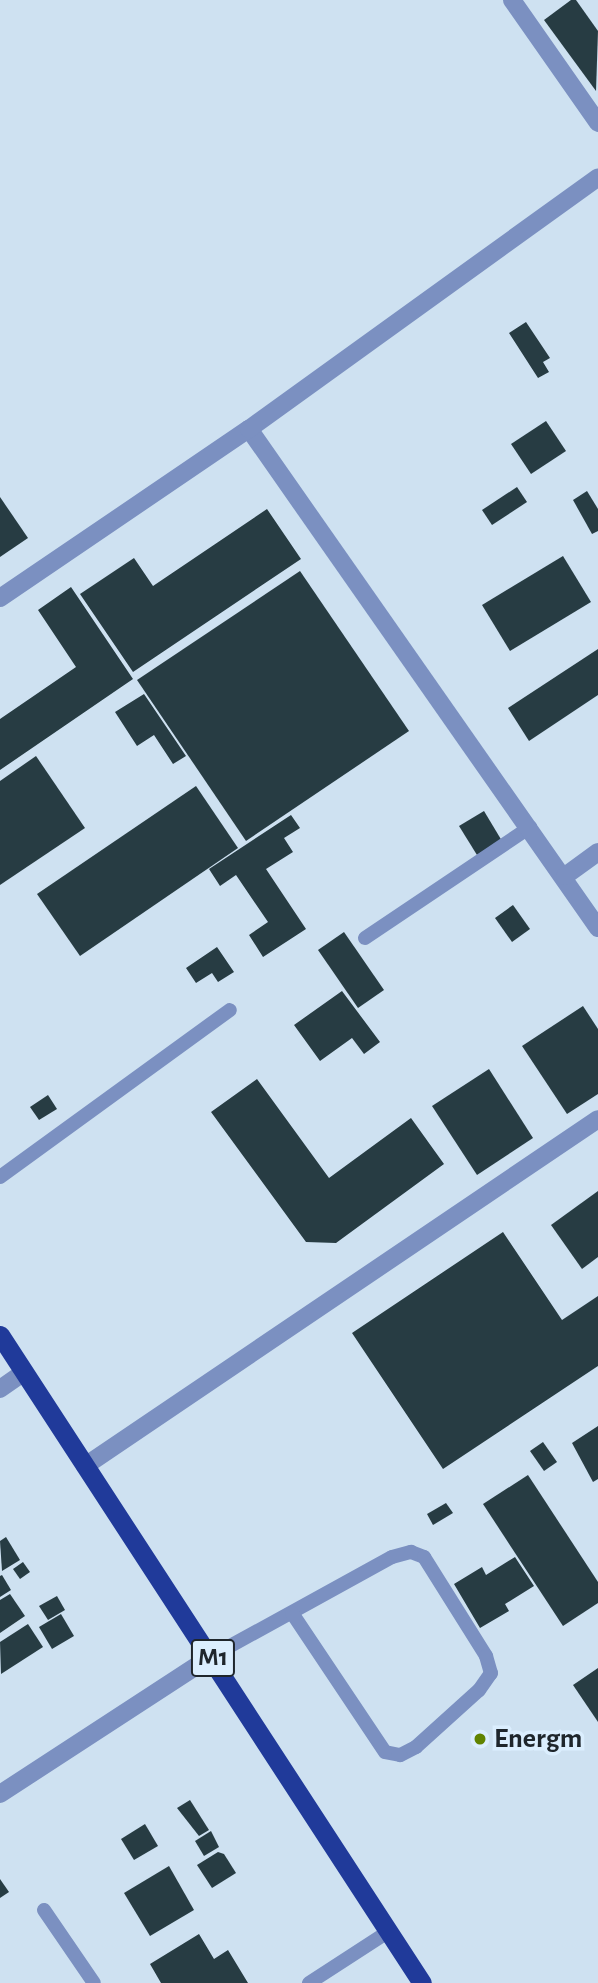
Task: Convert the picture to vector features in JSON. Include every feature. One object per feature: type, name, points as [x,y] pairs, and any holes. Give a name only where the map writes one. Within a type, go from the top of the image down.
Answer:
[{"type":"highway","name":"M1","points":[[0,1335],[212,1656],[422,1983]]},
{"type":"street","points":[[512,0],[598,123]]},
{"type":"street","points":[[0,598],[249,429],[598,177]]},
{"type":"street","points":[[249,429],[565,876],[598,928]]},
{"type":"street","points":[[565,876],[598,852]]},
{"type":"street","points":[[85,1466],[598,1119]]},
{"type":"street","points":[[0,1389],[24,1372]]},
{"type":"street","points":[[0,1794],[212,1656]]},
{"type":"lane","points":[[365,938],[530,827]]},
{"type":"lane","points":[[0,1177],[230,1010]]},
{"type":"lane","points":[[212,1656],[392,1557],[411,1552],[424,1557],[486,1656],[491,1673],[479,1690],[416,1747],[400,1755],[385,1752],[292,1613]]},
{"type":"lane","points":[[44,1910],[94,1983]]},
{"type":"lane","points":[[309,1983],[389,1931]]},
{"type":"building","points":[[571,0],[576,0],[598,31],[596,91],[544,20]]},
{"type":"building","points":[[526,322],[550,358],[543,362],[549,372],[538,378],[509,333]]},
{"type":"building","points":[[546,421],[566,451],[531,474],[511,444]]},
{"type":"building","points":[[517,487],[527,502],[492,525],[482,510]]},
{"type":"building","points":[[587,491],[598,509],[598,531],[592,534],[573,500]]},
{"type":"building","points":[[0,497],[28,538],[0,557]]},
{"type":"building","points":[[267,509],[301,559],[133,672],[80,594],[134,558],[153,586]]},
{"type":"building","points":[[563,556],[591,602],[510,651],[482,605]]},
{"type":"building","points":[[300,571],[409,731],[246,841],[137,680]]},
{"type":"building","points":[[71,587],[133,679],[0,770],[0,719],[76,667],[38,610]]},
{"type":"building","points":[[598,649],[598,695],[529,741],[508,708]]},
{"type":"building","points":[[144,694],[186,756],[173,764],[154,735],[137,746],[115,712]]},
{"type":"building","points":[[36,756],[85,828],[0,885],[0,781]]},
{"type":"building","points":[[196,786],[238,848],[80,956],[37,894]]},
{"type":"building","points":[[484,811],[502,841],[477,855],[459,826]]},
{"type":"building","points":[[291,815],[300,828],[284,838],[293,852],[266,869],[306,929],[263,957],[249,935],[268,922],[236,875],[220,886],[209,869]]},
{"type":"building","points":[[513,905],[530,929],[512,942],[495,918]]},
{"type":"building","points":[[344,932],[384,990],[358,1008],[318,950]]},
{"type":"building","points":[[217,947],[234,972],[218,982],[212,973],[196,983],[186,968]]},
{"type":"building","points":[[342,991],[380,1042],[364,1054],[352,1038],[320,1061],[294,1025]]},
{"type":"building","points":[[583,1006],[598,1029],[598,1094],[567,1114],[522,1046]]},
{"type":"building","points":[[489,1069],[533,1138],[477,1175],[432,1106]]},
{"type":"building","points":[[257,1079],[329,1178],[411,1118],[444,1164],[336,1243],[306,1242],[211,1112]]},
{"type":"building","points":[[48,1095],[57,1109],[39,1120],[30,1107]]},
{"type":"building","points":[[598,1191],[598,1257],[582,1269],[551,1225]]},
{"type":"building","points":[[503,1232],[562,1320],[598,1296],[598,1366],[443,1469],[352,1333]]},
{"type":"building","points":[[598,1426],[598,1479],[593,1482],[572,1443]]},
{"type":"building","points":[[543,1442],[557,1462],[544,1471],[530,1451]]},
{"type":"building","points":[[528,1475],[598,1582],[598,1603],[563,1626],[483,1504]]},
{"type":"building","points":[[446,1503],[453,1513],[433,1525],[427,1514]]},
{"type":"building","points":[[6,1537],[20,1560],[2,1571],[0,1541]]},
{"type":"building","points":[[515,1557],[534,1586],[505,1604],[509,1611],[480,1628],[454,1584],[482,1567],[486,1575]]},
{"type":"building","points":[[23,1562],[30,1572],[20,1579],[13,1569]]},
{"type":"building","points":[[2,1575],[11,1590],[0,1597],[0,1576]]},
{"type":"building","points":[[10,1594],[25,1616],[0,1633],[0,1600]]},
{"type":"building","points":[[57,1596],[65,1610],[48,1620],[39,1606]]},
{"type":"building","points":[[61,1614],[74,1636],[52,1649],[39,1627]]},
{"type":"building","points":[[28,1624],[43,1647],[1,1674],[0,1642]]},
{"type":"building","points":[[598,1668],[598,1722],[573,1685]]},
{"type":"building","points":[[190,1800],[209,1830],[199,1836],[177,1808]]},
{"type":"building","points":[[145,1824],[158,1846],[134,1860],[121,1839]]},
{"type":"building","points":[[211,1831],[219,1847],[204,1856],[195,1841]]},
{"type":"building","points":[[218,1852],[224,1854],[236,1873],[212,1888],[197,1865]]},
{"type":"building","points":[[169,1866],[194,1910],[150,1936],[124,1893]]},
{"type":"building","points":[[0,1879],[9,1892],[0,1898]]},
{"type":"building","points":[[199,1934],[214,1959],[228,1950],[248,1983],[161,1983],[150,1964]]},
{"type":"place","name":"Energm","points":[[480,1739]]}]
